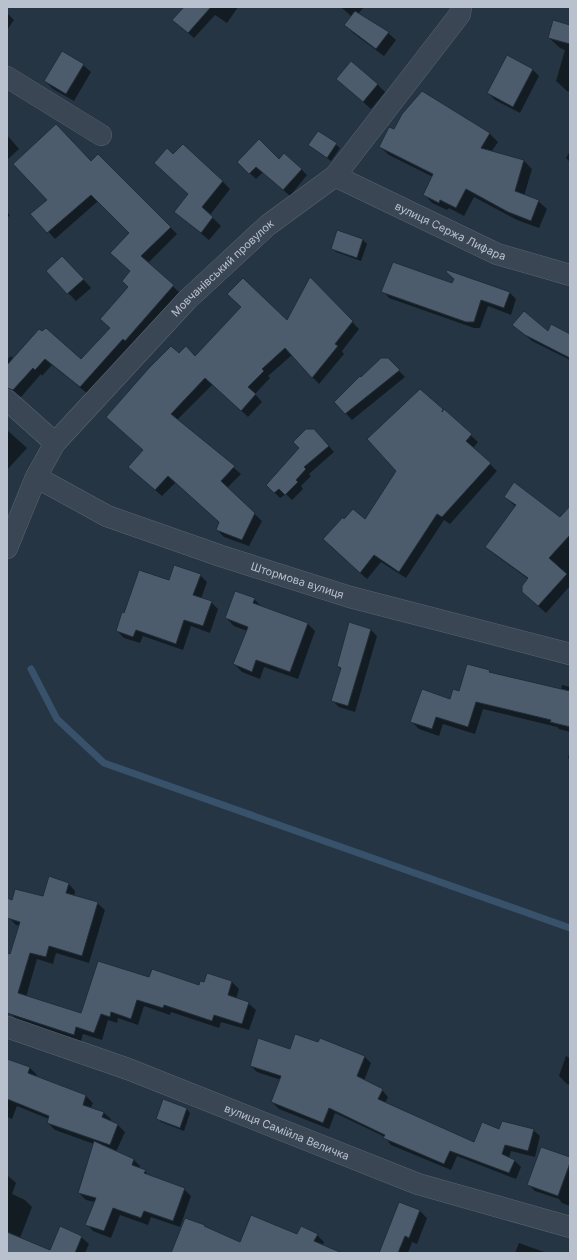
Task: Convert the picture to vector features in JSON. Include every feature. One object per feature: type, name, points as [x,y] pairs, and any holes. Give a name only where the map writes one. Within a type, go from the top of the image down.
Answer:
[{"type":"street","name":"Мовчанівський провулок","points":[[7,548],[36,477],[55,443],[188,300],[268,225],[335,176],[460,14],[461,7]]},
{"type":"street","points":[[7,77],[101,135]]},
{"type":"street","name":"вулиця Сержа Лифара","points":[[335,176],[497,254],[570,275]]},
{"type":"street","points":[[7,400],[55,443]]},
{"type":"street","name":"Штормова вулиця","points":[[36,477],[107,516],[221,556],[350,597],[570,654]]},
{"type":"street","name":"вулиця Самійла Величка","points":[[7,1028],[128,1069],[418,1184],[570,1227]]},
{"type":"building","points":[[184,7],[211,7],[188,33],[172,20]]},
{"type":"building","points":[[355,11],[389,32],[376,49],[344,25]]},
{"type":"building","points":[[553,20],[570,25],[570,44],[548,38]]},
{"type":"building","points":[[62,51],[84,64],[66,94],[44,81]]},
{"type":"building","points":[[507,55],[533,69],[513,107],[487,93]]},
{"type":"building","points":[[351,61],[378,84],[363,102],[336,79]]},
{"type":"building","points":[[422,91],[490,133],[481,148],[524,160],[515,191],[539,200],[531,221],[508,212],[466,189],[456,208],[440,200],[439,203],[423,195],[433,174],[379,147],[389,127],[394,129],[402,114]]},
{"type":"building","points":[[56,124],[91,161],[98,154],[171,227],[141,256],[174,285],[125,341],[123,339],[80,387],[45,359],[35,370],[33,368],[13,390],[7,388],[7,365],[39,329],[42,331],[46,328],[81,359],[110,328],[100,319],[128,287],[122,281],[130,271],[110,253],[129,233],[91,195],[47,233],[30,214],[47,200],[13,164]]},
{"type":"building","points":[[318,131],[337,143],[327,158],[308,145]]},
{"type":"building","points":[[259,139],[279,159],[284,153],[302,169],[283,190],[256,167],[249,174],[237,162]]},
{"type":"building","points":[[183,144],[223,181],[202,207],[213,217],[201,233],[174,212],[188,194],[154,163],[167,148],[173,154]]},
{"type":"building","points":[[337,230],[363,239],[357,258],[331,249]]},
{"type":"building","points":[[62,256],[84,279],[67,294],[46,271]]},
{"type":"building","points":[[393,262],[452,283],[454,279],[446,272],[447,270],[510,292],[504,308],[481,300],[474,322],[466,322],[381,292]]},
{"type":"building","points":[[310,277],[353,321],[335,344],[338,346],[312,378],[285,348],[262,369],[264,371],[248,387],[256,394],[241,411],[205,378],[171,414],[235,466],[221,481],[255,513],[242,540],[216,530],[219,522],[168,476],[155,490],[128,467],[143,450],[106,417],[149,368],[171,346],[179,353],[186,346],[195,356],[241,307],[227,294],[243,278],[287,320]]},
{"type":"building","points":[[524,311],[548,331],[551,324],[570,334],[570,358],[525,335],[512,325]]},
{"type":"building","points":[[381,358],[388,358],[400,370],[345,414],[334,402],[360,376],[361,377]]},
{"type":"building","points":[[420,389],[443,409],[442,412],[444,409],[472,434],[466,441],[491,463],[442,517],[437,514],[399,572],[374,555],[360,573],[323,539],[343,517],[344,519],[353,509],[365,519],[396,471],[367,439]]},
{"type":"building","points":[[306,429],[314,429],[329,446],[304,467],[306,469],[296,480],[298,482],[285,495],[279,489],[274,493],[266,485],[299,448],[293,442]]},
{"type":"building","points":[[514,482],[560,517],[570,506],[570,535],[549,558],[567,574],[538,606],[522,592],[522,586],[528,578],[485,547],[516,505],[504,497]]},
{"type":"building","points":[[174,565],[201,574],[193,595],[212,601],[203,626],[184,620],[176,644],[136,630],[133,637],[116,631],[139,570],[169,580]]},
{"type":"building","points":[[235,591],[255,598],[253,603],[308,623],[290,672],[256,660],[252,672],[233,664],[248,627],[225,618]]},
{"type":"building","points":[[349,622],[371,629],[348,706],[331,701],[341,668],[337,666]]},
{"type":"building","points":[[467,664],[490,670],[489,672],[570,691],[570,727],[550,722],[551,720],[476,702],[468,727],[436,717],[432,729],[410,722],[422,689],[450,699],[453,689],[459,691]]},
{"type":"building","points":[[49,876],[69,883],[66,893],[98,902],[82,956],[49,946],[46,957],[30,953],[18,993],[81,1013],[98,961],[149,977],[152,969],[199,985],[200,981],[204,982],[207,973],[232,981],[228,995],[249,1002],[242,1024],[214,1015],[212,1021],[164,1005],[163,1008],[137,1000],[131,1019],[111,1012],[110,1017],[101,1014],[94,1033],[76,1027],[74,1035],[7,1013],[7,953],[10,954],[20,922],[7,918],[7,898],[12,900],[15,889],[43,896]]},
{"type":"building","points":[[295,1034],[318,1042],[320,1038],[365,1056],[357,1076],[383,1089],[378,1099],[474,1142],[482,1122],[499,1129],[502,1121],[534,1129],[528,1151],[505,1145],[502,1154],[515,1160],[509,1173],[450,1151],[444,1164],[383,1138],[385,1135],[329,1108],[323,1123],[271,1102],[281,1076],[250,1066],[258,1038],[290,1049]]},
{"type":"building","points":[[7,1059],[30,1067],[28,1073],[86,1095],[83,1105],[104,1112],[102,1117],[118,1124],[110,1145],[47,1123],[49,1116],[7,1099]]},
{"type":"building","points":[[163,1099],[187,1108],[180,1128],[156,1119]]},
{"type":"building","points":[[94,1141],[134,1159],[132,1165],[146,1170],[144,1173],[185,1188],[173,1221],[144,1211],[141,1218],[113,1208],[104,1231],[85,1225],[96,1198],[78,1193]]},
{"type":"building","points":[[541,1147],[570,1157],[570,1163],[558,1196],[527,1185]]},
{"type":"building","points":[[399,1202],[420,1210],[409,1238],[405,1236],[398,1253],[379,1253]]},
{"type":"building","points":[[251,1215],[297,1234],[301,1226],[318,1234],[314,1241],[342,1253],[171,1253],[185,1218],[205,1225],[204,1226],[240,1242]]},
{"type":"building","points":[[60,1226],[82,1236],[75,1253],[7,1253],[7,1232],[50,1250]]},
{"type":"waterway","points":[[31,669],[57,719],[104,763],[570,928]]}]
